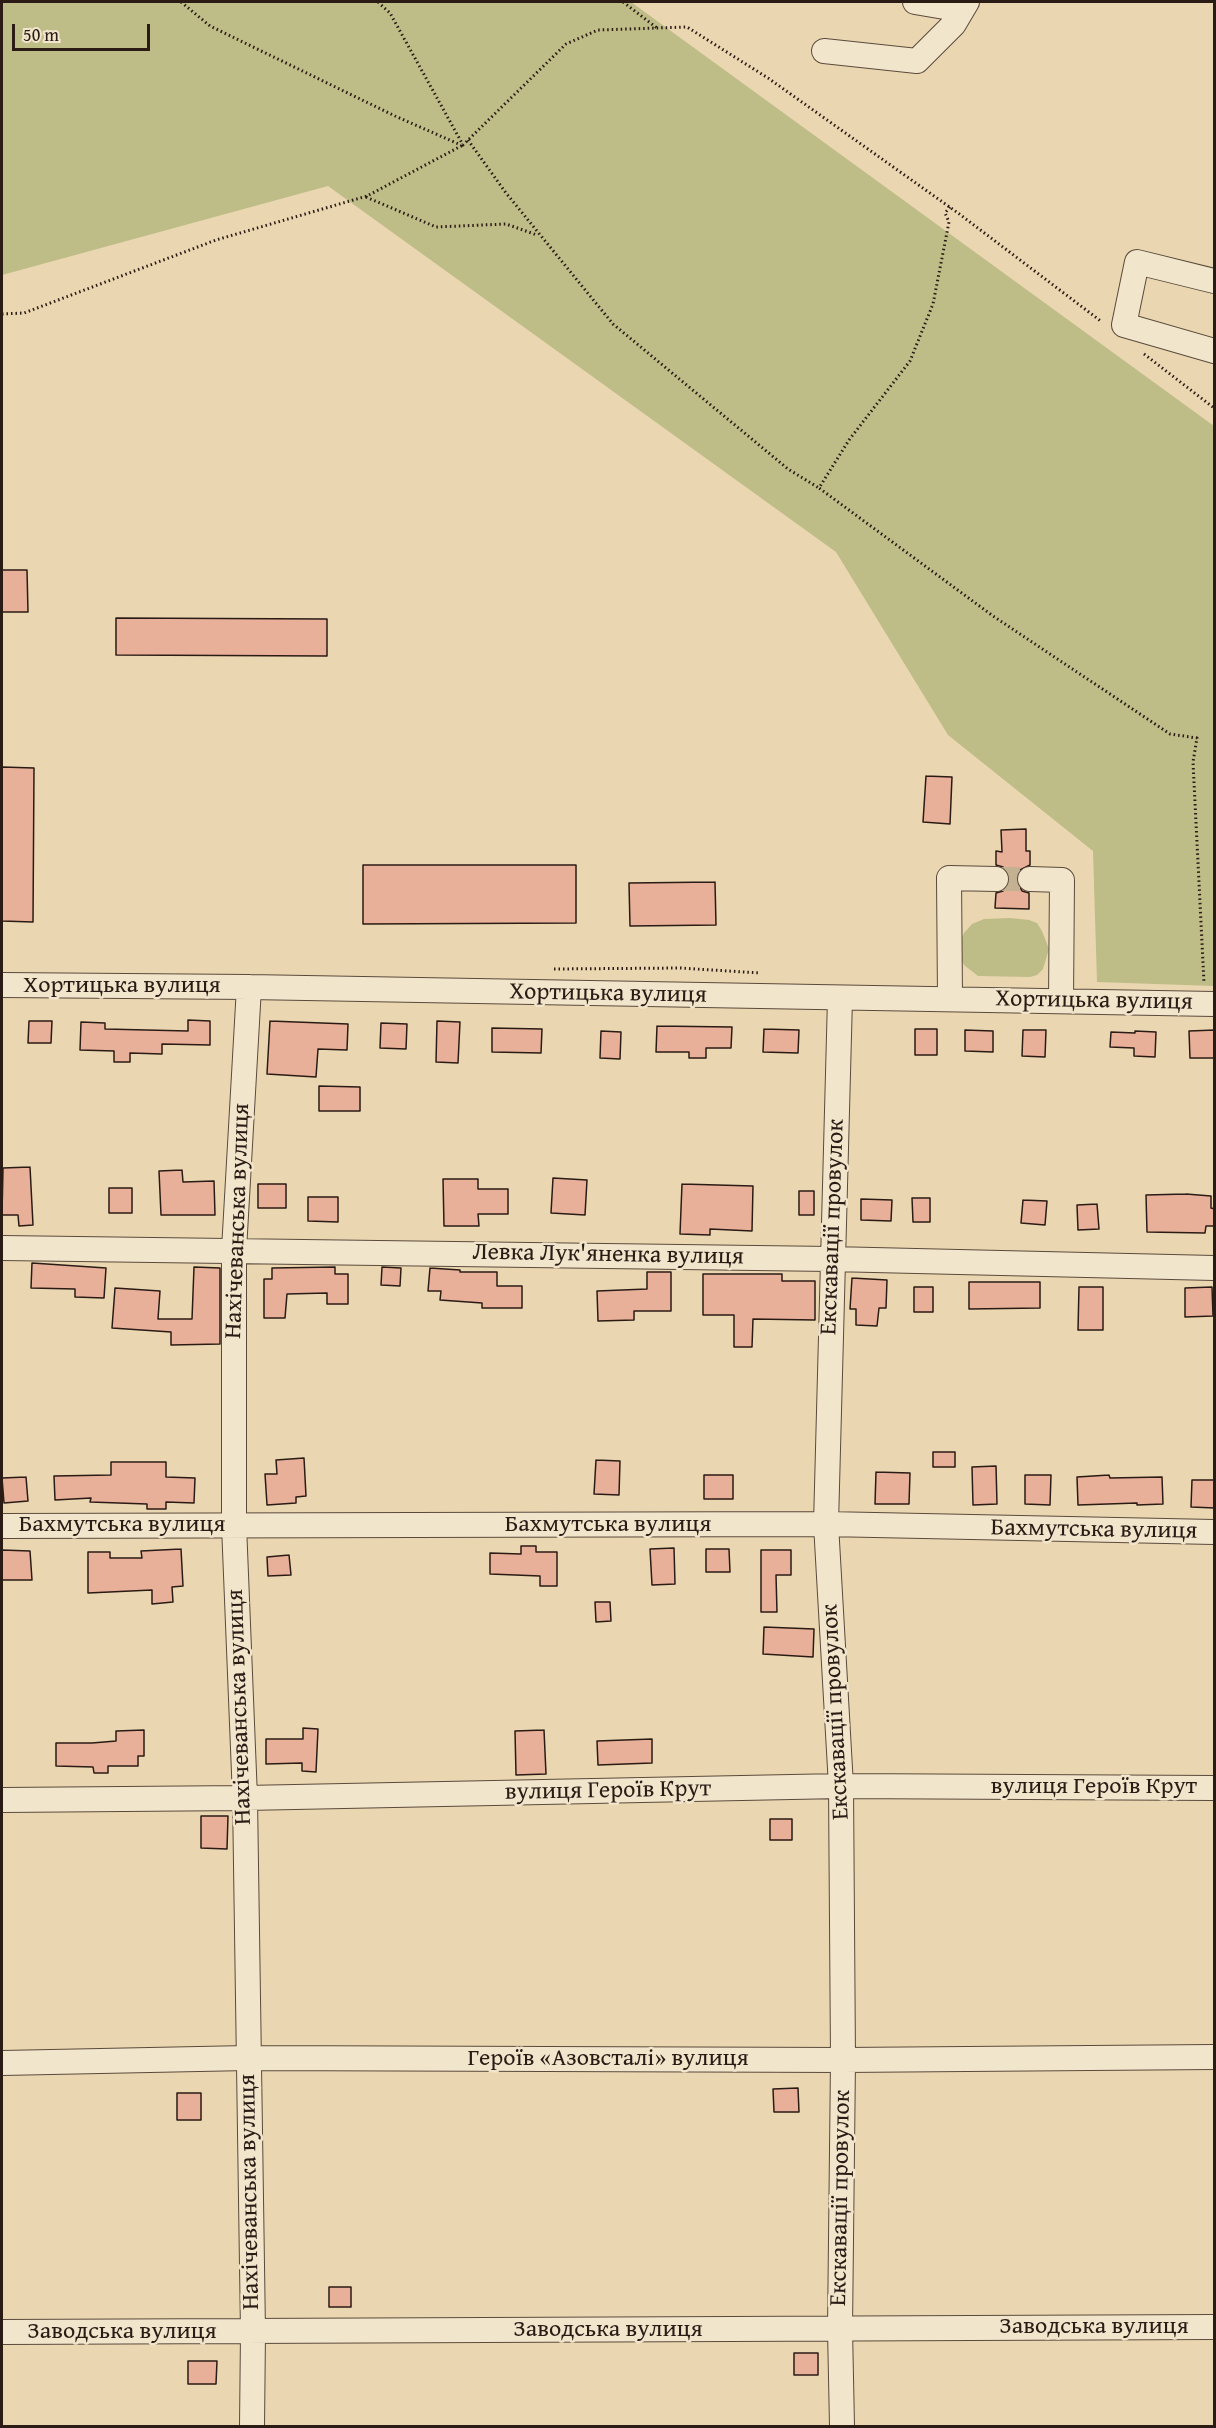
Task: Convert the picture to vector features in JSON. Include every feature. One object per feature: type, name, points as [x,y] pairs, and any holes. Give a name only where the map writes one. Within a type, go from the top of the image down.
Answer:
[{"type":"street","points":[[824,51],[917,62],[954,24],[964,6],[915,2]]},
{"type":"street","points":[[1215,281],[1137,262],[1124,326],[1215,351]]},
{"type":"street","points":[[950,998],[949,878],[996,879]]},
{"type":"street","points":[[1030,879],[1062,880],[1061,1000]]},
{"type":"street","name":"Хортицька вулиця","points":[[2,985],[1061,1000],[1209,994]]},
{"type":"street","name":"Нахічеванська вулиця","points":[[249,987],[234,1250],[234,1525],[245,1798],[253,2332],[252,2427]]},
{"type":"street","name":"Екскавації провулок","points":[[840,998],[831,1259],[826,1524],[841,1786],[843,2060],[840,2329],[842,2427]]},
{"type":"street","name":"Левка Лук'яненка вулиця","points":[[2,1248],[831,1259],[1215,1268]]},
{"type":"street","name":"Бахмутська вулиця","points":[[2,1526],[826,1524],[1215,1532]]},
{"type":"street","name":"вулиця Героїв Крут","points":[[2,1800],[245,1798],[841,1786],[1215,1788]]},
{"type":"street","name":"Героїв «Азовсталі» вулиця","points":[[2,2063],[248,2058],[843,2060],[1215,2057]]},
{"type":"street","name":"Заводська вулиця","points":[[2,2332],[1215,2327]]},
{"type":"path","points":[[181,2],[210,26],[395,116],[463,145]]},
{"type":"path","points":[[378,2],[390,13],[463,145]]},
{"type":"path","points":[[623,2],[658,28]]},
{"type":"path","points":[[2,314],[24,313],[216,240],[365,197],[463,145],[566,44],[598,30],[687,27],[768,78],[950,207],[1110,328]]},
{"type":"path","points":[[468,141],[539,236],[613,324],[788,469],[819,488],[993,616],[1160,728],[1170,734],[1197,738],[1193,762],[1209,994]]},
{"type":"path","points":[[365,197],[436,227],[506,224],[539,236]]},
{"type":"path","points":[[819,488],[849,440],[910,361],[933,304],[949,222],[945,213],[950,207]]},
{"type":"path","points":[[1138,350],[1215,408]]},
{"type":"shaded area","points":[[2,2],[631,2],[1214,426],[1214,986],[1097,982],[1093,851],[948,735],[836,552],[328,186],[2,275]]},
{"type":"shaded area","points":[[1010,918],[1037,923],[1049,949],[1043,969],[1037,975],[1030,977],[978,976],[964,965],[960,956],[959,944],[964,933],[972,924],[984,919]]},
{"type":"building","points":[[2,570],[27,570],[28,612],[2,612]]},
{"type":"building","points":[[116,618],[327,619],[327,656],[116,655]]},
{"type":"building","points":[[2,767],[34,768],[33,922],[2,921]]},
{"type":"building","points":[[926,776],[952,777],[950,824],[923,822]]},
{"type":"building","points":[[1026,829],[1026,851],[1030,851],[1030,865],[1018,871],[1016,879],[1022,891],[1029,893],[1029,909],[995,908],[996,893],[1003,891],[1010,880],[1008,872],[996,865],[996,851],[1002,852],[1001,830]]},
{"type":"building","points":[[363,865],[576,865],[576,923],[363,924]]},
{"type":"building","points":[[715,882],[716,925],[630,926],[629,883]]},
{"type":"building","points":[[188,1020],[210,1021],[210,1045],[162,1044],[162,1054],[130,1053],[130,1062],[114,1062],[114,1051],[80,1050],[81,1022],[105,1023],[105,1029],[188,1031]]},
{"type":"building","points":[[29,1021],[52,1021],[51,1043],[28,1043]]},
{"type":"building","points":[[270,1021],[348,1024],[347,1050],[318,1049],[316,1077],[267,1074]]},
{"type":"building","points":[[437,1021],[460,1022],[458,1063],[436,1062]]},
{"type":"building","points":[[381,1023],[407,1024],[406,1049],[380,1048]]},
{"type":"building","points":[[657,1026],[732,1027],[731,1048],[706,1048],[706,1058],[689,1058],[689,1052],[656,1052]]},
{"type":"building","points":[[492,1028],[542,1029],[541,1053],[492,1052]]},
{"type":"building","points":[[764,1029],[799,1030],[798,1053],[763,1052]]},
{"type":"building","points":[[915,1029],[937,1029],[937,1055],[915,1055]]},
{"type":"building","points":[[965,1030],[993,1031],[993,1052],[965,1051]]},
{"type":"building","points":[[1023,1030],[1046,1030],[1045,1057],[1022,1056]]},
{"type":"building","points":[[1215,1030],[1215,1058],[1190,1058],[1189,1031]]},
{"type":"building","points":[[601,1031],[621,1032],[620,1059],[600,1058]]},
{"type":"building","points":[[1135,1031],[1156,1032],[1155,1057],[1134,1056],[1134,1048],[1110,1047],[1111,1032],[1135,1033]]},
{"type":"building","points":[[319,1086],[360,1087],[360,1111],[319,1111]]},
{"type":"building","points":[[30,1167],[33,1225],[19,1226],[18,1215],[2,1215],[3,1168]]},
{"type":"building","points":[[182,1170],[183,1182],[214,1181],[215,1215],[161,1215],[159,1171]]},
{"type":"building","points":[[553,1178],[587,1180],[585,1215],[551,1213]]},
{"type":"building","points":[[443,1179],[478,1179],[478,1189],[508,1189],[508,1214],[478,1214],[479,1226],[444,1226]]},
{"type":"building","points":[[258,1184],[286,1184],[286,1208],[258,1208]]},
{"type":"building","points":[[682,1184],[753,1186],[752,1231],[710,1229],[710,1235],[680,1234]]},
{"type":"building","points":[[109,1188],[132,1188],[132,1213],[109,1213]]},
{"type":"building","points":[[799,1191],[814,1191],[814,1215],[799,1215]]},
{"type":"building","points":[[1146,1195],[1211,1196],[1211,1208],[1215,1209],[1215,1226],[1206,1226],[1205,1233],[1147,1232]]},
{"type":"building","points":[[308,1197],[338,1197],[338,1222],[308,1221]]},
{"type":"building","points":[[912,1198],[930,1198],[930,1222],[913,1222]]},
{"type":"building","points":[[861,1199],[892,1200],[891,1221],[861,1220]]},
{"type":"building","points":[[1023,1200],[1047,1201],[1045,1225],[1021,1223]]},
{"type":"building","points":[[1097,1204],[1099,1229],[1078,1230],[1077,1205]]},
{"type":"building","points":[[32,1263],[106,1268],[104,1298],[75,1297],[75,1289],[31,1288]]},
{"type":"building","points":[[194,1267],[220,1268],[220,1344],[171,1345],[171,1332],[112,1328],[115,1288],[160,1291],[158,1319],[192,1319]]},
{"type":"building","points":[[335,1267],[335,1274],[348,1274],[348,1304],[327,1304],[327,1293],[287,1294],[285,1318],[264,1318],[264,1279],[272,1279],[272,1268]]},
{"type":"building","points":[[382,1267],[401,1268],[400,1286],[381,1285]]},
{"type":"building","points":[[430,1268],[460,1270],[460,1272],[497,1272],[497,1286],[522,1286],[522,1308],[482,1308],[482,1303],[440,1300],[441,1291],[428,1291]]},
{"type":"building","points":[[647,1272],[671,1272],[671,1311],[634,1311],[634,1320],[598,1321],[597,1291],[647,1289]]},
{"type":"building","points":[[703,1274],[782,1274],[782,1281],[815,1281],[815,1320],[753,1319],[752,1347],[734,1347],[734,1315],[703,1315]]},
{"type":"building","points":[[852,1278],[887,1280],[886,1308],[879,1308],[877,1326],[856,1325],[856,1309],[850,1309]]},
{"type":"building","points":[[969,1282],[1040,1282],[1040,1308],[969,1309]]},
{"type":"building","points":[[914,1287],[933,1287],[933,1312],[914,1312]]},
{"type":"building","points":[[1079,1287],[1103,1287],[1103,1330],[1078,1330]]},
{"type":"building","points":[[1212,1287],[1213,1316],[1185,1317],[1185,1288]]},
{"type":"building","points":[[933,1452],[955,1452],[955,1467],[933,1467]]},
{"type":"building","points":[[304,1458],[306,1496],[296,1497],[296,1503],[267,1505],[265,1474],[277,1474],[276,1460]]},
{"type":"building","points":[[596,1460],[620,1461],[619,1495],[594,1494]]},
{"type":"building","points":[[111,1462],[166,1462],[166,1477],[195,1478],[194,1503],[166,1502],[166,1509],[147,1509],[147,1504],[90,1502],[91,1498],[55,1500],[54,1476],[111,1475]]},
{"type":"building","points":[[996,1466],[997,1504],[973,1505],[972,1467]]},
{"type":"building","points":[[876,1472],[910,1473],[909,1504],[875,1504]]},
{"type":"building","points":[[704,1475],[733,1475],[733,1499],[704,1499]]},
{"type":"building","points":[[1025,1475],[1051,1475],[1050,1505],[1025,1504]]},
{"type":"building","points":[[1109,1475],[1110,1478],[1162,1477],[1163,1504],[1078,1505],[1077,1477]]},
{"type":"building","points":[[26,1477],[28,1501],[4,1503],[2,1478]]},
{"type":"building","points":[[1192,1480],[1215,1480],[1215,1508],[1191,1507]]},
{"type":"building","points":[[521,1546],[536,1546],[536,1552],[557,1552],[557,1586],[540,1586],[540,1576],[490,1574],[490,1553],[521,1554]]},
{"type":"building","points":[[674,1548],[675,1584],[652,1585],[650,1549]]},
{"type":"building","points":[[181,1549],[183,1586],[172,1587],[173,1602],[152,1604],[152,1590],[88,1593],[88,1552],[110,1552],[110,1558],[142,1558],[141,1551]]},
{"type":"building","points":[[706,1549],[729,1549],[730,1572],[706,1572]]},
{"type":"building","points":[[2,1550],[30,1551],[32,1580],[2,1580]]},
{"type":"building","points":[[761,1550],[791,1550],[791,1575],[776,1575],[777,1612],[761,1612]]},
{"type":"building","points":[[289,1555],[291,1575],[268,1576],[267,1557]]},
{"type":"building","points":[[595,1602],[610,1602],[611,1621],[596,1622]]},
{"type":"building","points":[[764,1627],[814,1629],[813,1657],[763,1654]]},
{"type":"building","points":[[303,1728],[318,1729],[316,1772],[302,1771],[302,1763],[266,1764],[266,1739],[303,1739]]},
{"type":"building","points":[[144,1730],[144,1756],[138,1756],[138,1766],[108,1766],[108,1773],[94,1773],[93,1767],[56,1766],[56,1743],[116,1741],[116,1731]]},
{"type":"building","points":[[544,1730],[546,1774],[516,1775],[515,1731]]},
{"type":"building","points":[[652,1739],[652,1763],[598,1765],[597,1741]]},
{"type":"building","points":[[201,1816],[228,1816],[227,1849],[201,1848]]},
{"type":"building","points":[[770,1819],[792,1819],[792,1840],[770,1840]]},
{"type":"building","points":[[798,2088],[799,2112],[774,2112],[773,2089]]},
{"type":"building","points":[[177,2093],[201,2093],[201,2120],[177,2120]]},
{"type":"building","points":[[329,2287],[351,2287],[351,2307],[329,2307]]},
{"type":"building","points":[[794,2353],[818,2353],[818,2375],[794,2375]]},
{"type":"building","points":[[188,2361],[217,2361],[216,2384],[188,2384]]},
{"type":"tunnel","points":[[996,879],[1030,879]]}]
